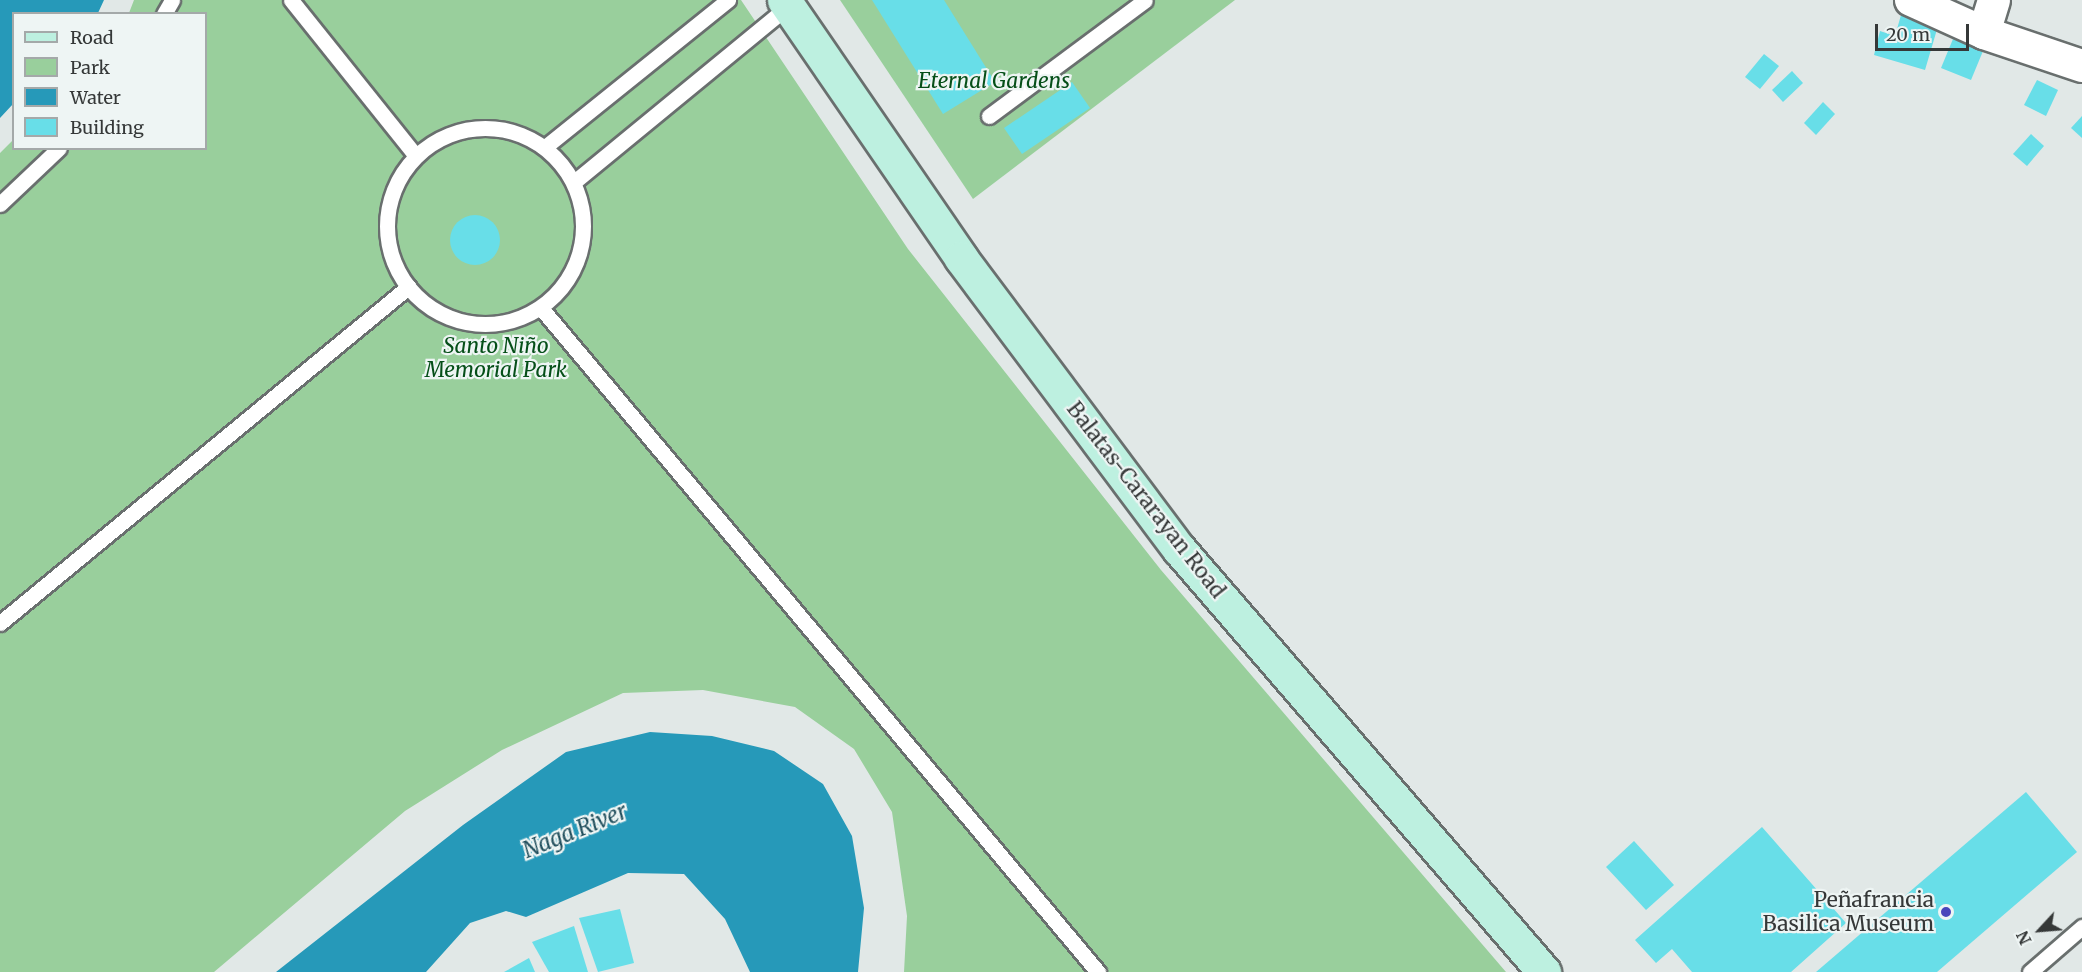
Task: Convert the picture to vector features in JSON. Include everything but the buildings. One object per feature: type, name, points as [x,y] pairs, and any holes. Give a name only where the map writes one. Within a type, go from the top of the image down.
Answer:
[{"type":"main road","name":"Balatas-Cararayan Road","points":[[786,3],[961,258],[1179,549],[1544,972]]},
{"type":"street","points":[[1911,0],[1984,33],[2082,66]]},
{"type":"street","points":[[1984,33],[1994,0]]},
{"type":"lane","points":[[291,0],[415,155]]},
{"type":"lane","points":[[545,147],[728,0]]},
{"type":"lane","points":[[574,182],[786,3]]},
{"type":"lane","points":[[989,116],[1135,3]]},
{"type":"lane","points":[[478,126],[513,130],[545,147],[574,182],[584,216],[581,251],[566,284],[541,308],[514,321],[476,323],[430,308],[408,288],[394,262],[387,225],[398,178],[415,155],[444,135],[478,126]]},
{"type":"lane","points":[[0,204],[56,150]]},
{"type":"lane","points":[[0,623],[408,288]]},
{"type":"lane","points":[[541,308],[1098,972]]},
{"type":"lane","points":[[2030,972],[2082,927]]},
{"type":"green space","name":"Santo Niño Memorial Park","points":[[134,0],[741,0],[908,249],[1161,570],[1506,972],[904,972],[907,916],[892,812],[854,749],[795,707],[703,690],[623,693],[502,750],[405,811],[214,972],[0,972],[0,153],[12,141],[12,150],[207,150],[207,12],[129,12]]},
{"type":"green space","name":"Eternal Gardens","points":[[840,0],[1235,0],[973,199]]},
{"type":"water","points":[[0,0],[104,0],[98,12],[12,12],[12,105],[0,118]]},
{"type":"water","name":"Naga River","points":[[650,732],[712,736],[774,751],[823,784],[852,836],[864,908],[858,972],[750,972],[725,919],[684,874],[628,873],[526,917],[506,911],[470,923],[426,972],[276,972],[463,825],[566,752]]},
{"type":"place","name":"Peñafrancia Basilica Museum","points":[[1946,912]]}]
